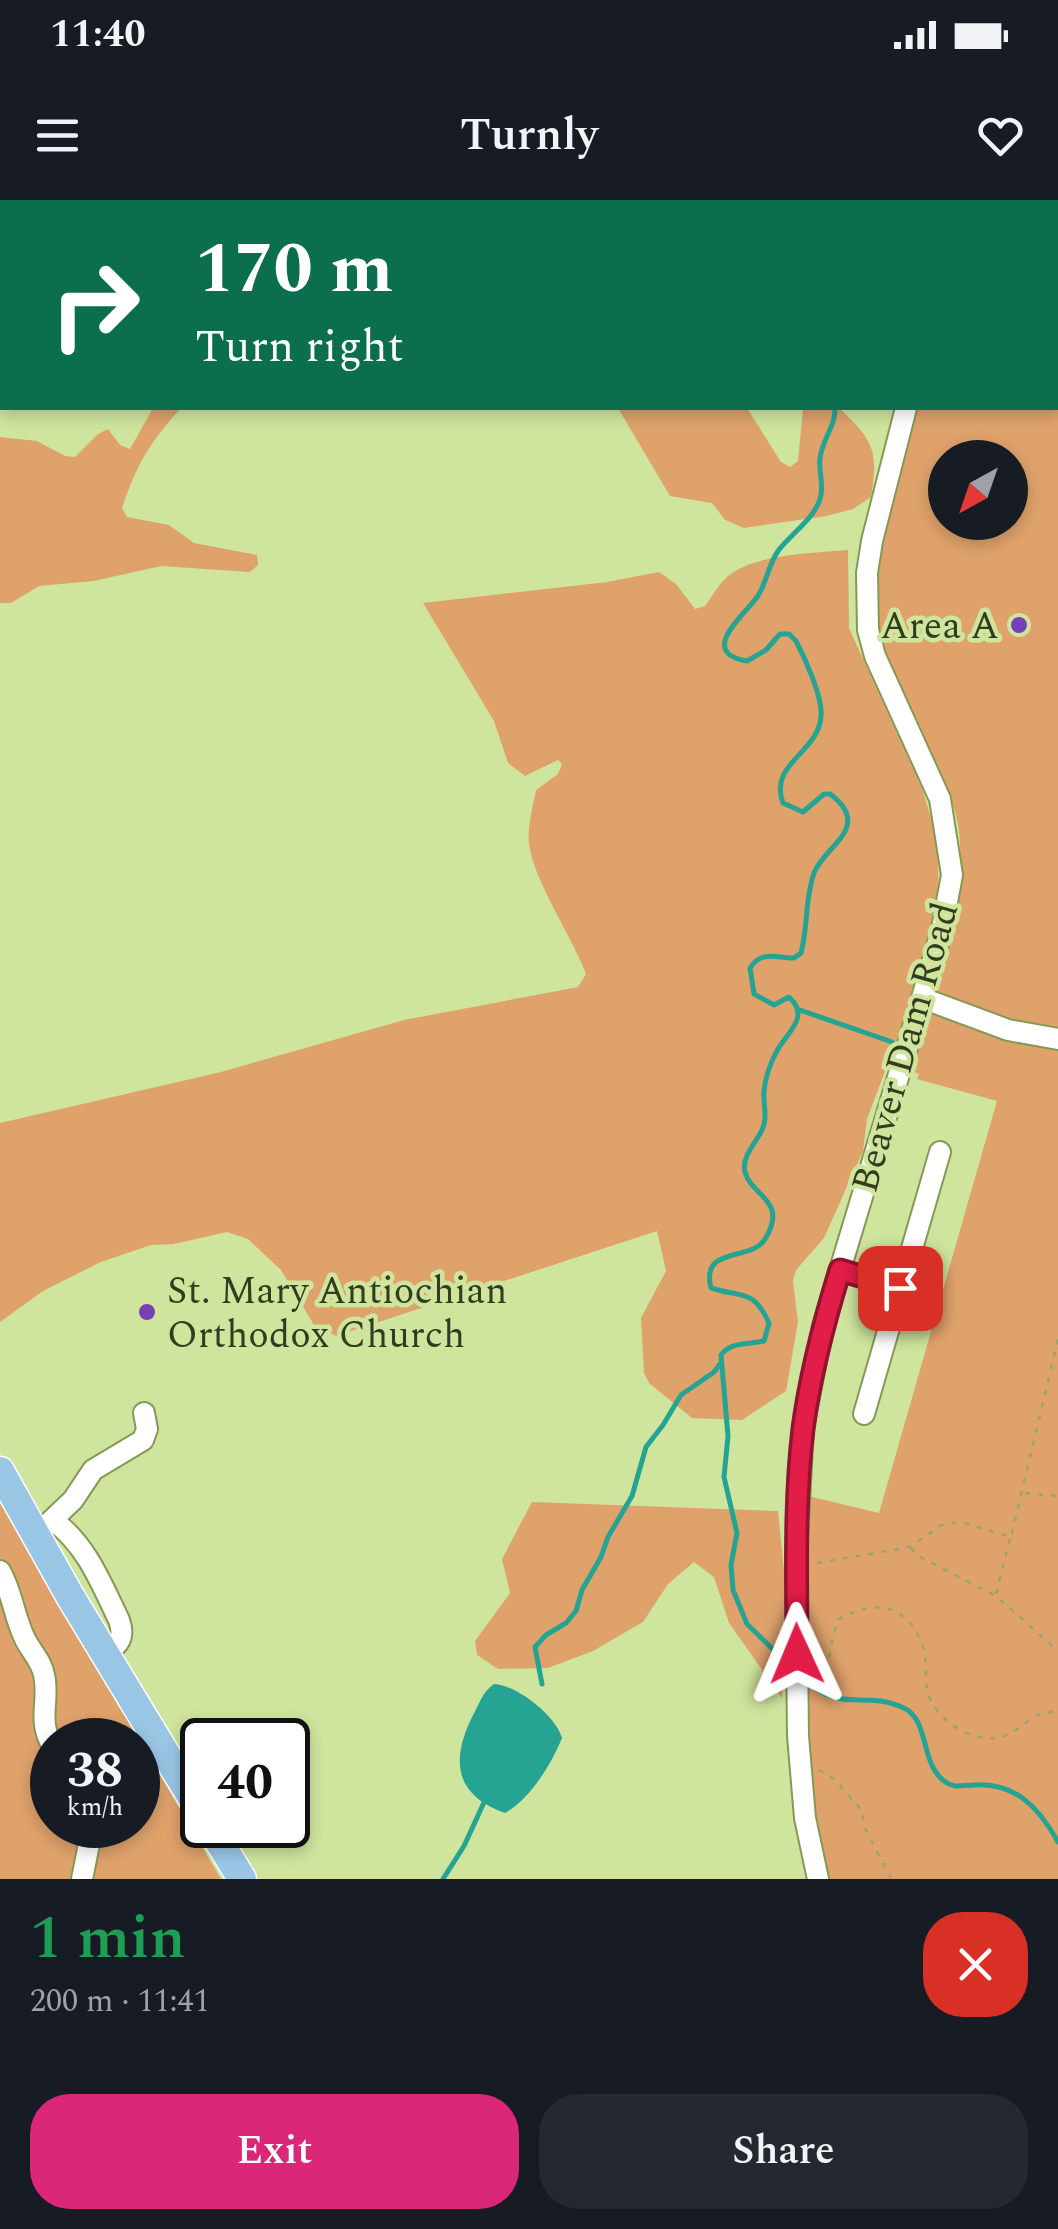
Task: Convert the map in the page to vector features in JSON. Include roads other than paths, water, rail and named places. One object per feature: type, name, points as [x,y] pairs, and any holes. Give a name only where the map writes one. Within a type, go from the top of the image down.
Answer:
[{"type":"main road","points":[[0,1471],[45,1529],[105,1654],[180,1778]]},
{"type":"main road","points":[[223,1848],[242,1879]]},
{"type":"street","name":"Beaver Dam Road","points":[[818,1879],[799,1774],[796,1566],[804,1427],[823,1326],[949,899],[951,852],[940,799],[875,656],[866,604],[872,541],[905,410]]},
{"type":"street","points":[[922,998],[1008,1030],[1058,1039]]},
{"type":"street","points":[[864,1414],[940,1152]]},
{"type":"street","points":[[840,1270],[900,1288]]},
{"type":"street","points":[[45,1529],[93,1470],[143,1440],[147,1429],[144,1413]]},
{"type":"street","points":[[0,1571],[13,1595],[22,1634],[43,1668],[46,1684],[42,1718]]},
{"type":"street","points":[[82,1879],[89,1848]]},
{"type":"water","points":[[494,1684],[534,1703],[552,1720],[562,1738],[539,1780],[505,1813],[475,1796],[467,1786],[460,1762],[465,1733],[484,1695]]},
{"type":"waterway","points":[[791,1667],[747,1624],[733,1590],[731,1565],[737,1533],[724,1477],[728,1436],[721,1355],[735,1345],[764,1341],[769,1323],[752,1299],[711,1288],[710,1274],[720,1260],[758,1246],[765,1239],[773,1215],[744,1166],[764,1125],[769,1070],[796,1023],[798,1011],[789,997],[774,1005],[754,994],[750,968],[764,957],[794,958],[801,953],[814,873],[842,836],[847,816],[830,794],[824,794],[803,812],[783,803],[782,778],[812,740],[821,716],[816,689],[796,641],[789,634],[780,634],[766,650],[747,661],[732,656],[725,649],[725,640],[759,594],[778,551],[818,504],[820,458],[835,410]]},
{"type":"waterway","points":[[797,1009],[892,1042]]},
{"type":"waterway","points":[[542,1684],[535,1647],[576,1611],[582,1590],[632,1496],[646,1447],[681,1395],[720,1364]]},
{"type":"waterway","points":[[803,1678],[829,1696],[876,1700],[904,1708],[918,1722],[931,1764],[944,1781],[954,1786],[988,1785],[1014,1793],[1043,1818],[1058,1842]]},
{"type":"waterway","points":[[443,1879],[464,1846],[486,1798]]},
{"type":"place","name":"Area A","points":[[1019,625]]},
{"type":"place","name":"St. Mary Antiochian Orthodox Church","points":[[147,1312]]}]
